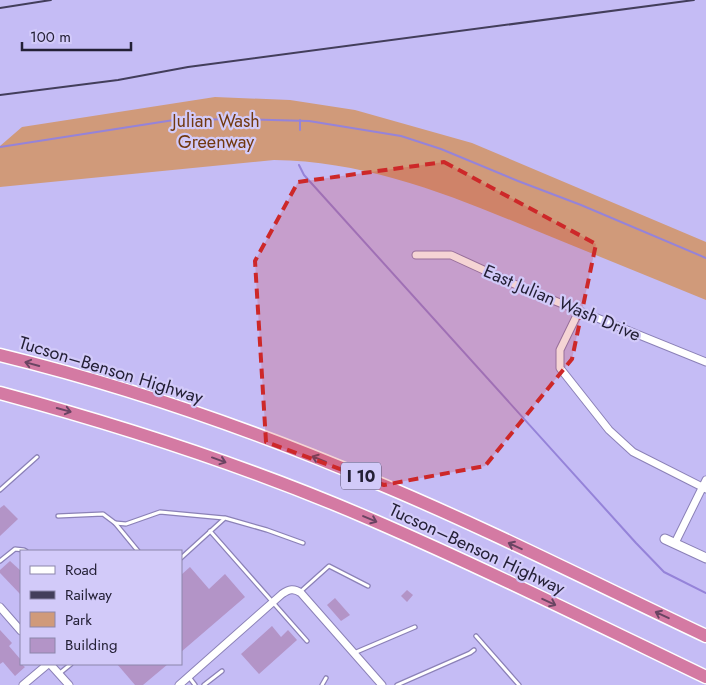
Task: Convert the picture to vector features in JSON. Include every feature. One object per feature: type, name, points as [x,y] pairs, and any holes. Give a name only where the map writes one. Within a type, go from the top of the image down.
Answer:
[{"type":"highway","name":"Tucson–Benson Highway","points":[[0,356],[147,397],[286,446],[410,497],[706,636]]},
{"type":"highway","name":"Tucson–Benson Highway","points":[[0,393],[164,441],[265,476],[426,544],[706,677]]},
{"type":"street","name":"East Julian Wash Drive","points":[[416,255],[451,255],[523,288],[706,362]]},
{"type":"street","points":[[579,311],[560,350],[560,368],[610,430],[633,452],[705,485],[675,543]]},
{"type":"street","points":[[665,539],[706,558]]},
{"type":"street","points":[[179,685],[272,602],[289,590],[300,593],[382,685]]},
{"type":"street","points":[[0,606],[20,630]]},
{"type":"street","points":[[23,685],[48,665]]},
{"type":"street","points":[[50,665],[69,685]]},
{"type":"lane","points":[[0,490],[37,457]]},
{"type":"lane","points":[[115,523],[126,524],[160,512],[225,518],[303,543]]},
{"type":"lane","points":[[58,516],[103,514],[115,523],[137,550]]},
{"type":"lane","points":[[182,557],[225,518]]},
{"type":"lane","points":[[210,531],[306,641]]},
{"type":"lane","points":[[0,561],[15,549],[24,550]]},
{"type":"lane","points":[[300,593],[329,566],[368,586]]},
{"type":"lane","points":[[354,653],[415,626]]},
{"type":"lane","points":[[476,636],[519,685]]},
{"type":"lane","points":[[397,685],[474,650]]},
{"type":"lane","points":[[59,674],[70,665]]},
{"type":"lane","points":[[204,685],[222,671]]},
{"type":"lane","points":[[188,677],[195,685]]},
{"type":"lane","points":[[322,685],[326,678]]},
{"type":"highlighted area","points":[[444,162],[596,244],[572,359],[485,466],[384,485],[266,442],[255,261],[298,182]]},
{"type":"green space","name":"Julian Wash Greenway","points":[[215,97],[290,100],[355,110],[472,143],[706,242],[706,300],[441,193],[376,174],[343,167],[309,162],[274,160],[0,187],[0,146],[22,127]]},
{"type":"building","points":[[4,505],[18,519],[0,536],[0,508]]},
{"type":"building","points":[[10,561],[20,570],[20,594],[0,573],[0,570]]},
{"type":"building","points":[[190,567],[209,589],[225,574],[245,597],[182,651],[182,574]]},
{"type":"building","points":[[407,590],[413,595],[407,602],[401,596]]},
{"type":"building","points":[[335,598],[350,615],[341,621],[327,605]]},
{"type":"building","points":[[272,626],[281,637],[288,630],[297,640],[259,674],[241,654]]},
{"type":"building","points":[[0,630],[12,643],[9,646],[20,659],[20,665],[25,667],[15,676],[3,662],[0,664]]},
{"type":"building","points":[[118,665],[167,665],[143,685],[135,685]]},
{"type":"waterway","points":[[0,147],[174,120],[309,121],[401,136],[441,149],[706,258]]},
{"type":"waterway","points":[[300,120],[300,130]]},
{"type":"waterway","points":[[299,165],[304,175],[636,543],[664,572],[706,593]]},
{"type":"railway","points":[[0,8],[51,0]]},
{"type":"railway","points":[[0,95],[118,80],[188,67],[694,0]]}]
